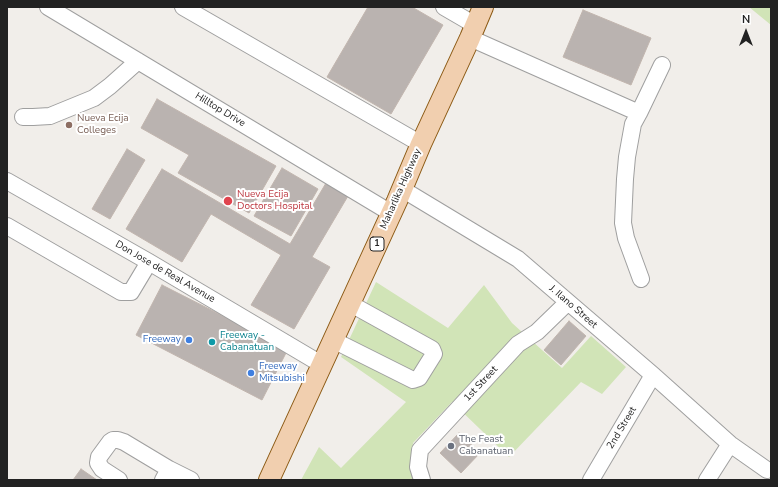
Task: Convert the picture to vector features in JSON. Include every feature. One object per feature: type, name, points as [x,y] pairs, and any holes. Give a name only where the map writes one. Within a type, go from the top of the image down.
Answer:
[{"type":"main road","name":"Maharlika Highway","points":[[269,480],[390,213],[397,201],[483,7]]},
{"type":"street","name":"Hilltop Drive","points":[[48,7],[390,213]]},
{"type":"street","points":[[183,7],[421,144]]},
{"type":"street","points":[[444,7],[472,32],[639,113]]},
{"type":"street","points":[[23,117],[50,116],[94,98],[138,61]]},
{"type":"street","points":[[641,279],[626,238],[623,223],[627,156],[634,124],[662,64]]},
{"type":"street","name":"Don Jose de Real Avenue","points":[[7,181],[149,262],[321,364]]},
{"type":"street","name":"J. Ilano Street","points":[[402,189],[518,259],[653,375],[730,444],[768,471]]},
{"type":"street","points":[[7,226],[122,292],[131,292],[149,262]]},
{"type":"street","name":"1st Street","points":[[422,480],[418,467],[420,450],[518,344],[537,332],[568,302]]},
{"type":"street","points":[[333,340],[413,380],[419,378],[434,354],[432,349],[349,303]]},
{"type":"street","name":"2nd Street","points":[[591,480],[653,375]]},
{"type":"street","points":[[119,480],[102,468],[98,463],[99,457],[113,440],[124,442],[166,474],[191,480]]},
{"type":"street","points":[[707,480],[730,444]]},
{"type":"green space","points":[[749,7],[771,7],[771,25]]},
{"type":"green space","points":[[376,282],[448,328],[484,285],[512,323],[562,368],[591,336],[626,367],[602,394],[581,382],[509,457],[452,402],[413,443],[412,466],[417,480],[301,480],[319,447],[341,468],[406,402],[341,357]]},
{"type":"building","points":[[368,7],[412,7],[443,25],[391,114],[327,77]]},
{"type":"building","points":[[583,10],[651,38],[631,85],[563,57]]},
{"type":"building","points":[[157,99],[276,166],[249,213],[178,173],[189,155],[141,128]]},
{"type":"building","points":[[127,149],[145,160],[110,219],[92,209]]},
{"type":"building","points":[[282,168],[318,189],[291,236],[254,216]]},
{"type":"building","points":[[162,169],[290,244],[326,183],[348,196],[312,257],[330,267],[294,329],[251,305],[281,255],[211,214],[182,262],[126,229]]},
{"type":"building","name":"Freeway - Cabanatuan","points":[[162,285],[288,349],[262,400],[136,335]]},
{"type":"building","points":[[569,321],[586,336],[561,365],[544,350]]},
{"type":"building","points":[[459,433],[480,453],[461,473],[440,453]]},
{"type":"building","points":[[81,469],[97,480],[73,480]]},
{"type":"place","name":"Nueva Ecija Colleges","points":[[69,125]]},
{"type":"place","name":"Nueva Ecija Doctors Hospital","points":[[228,201]]},
{"type":"place","name":"Freeway","points":[[189,340]]},
{"type":"place","name":"Freeway - Cabanatuan","points":[[212,342]]},
{"type":"place","name":"Freeway Mitsubishi","points":[[251,373]]},
{"type":"place","name":"The Feast Cabanatuan","points":[[451,446]]}]
